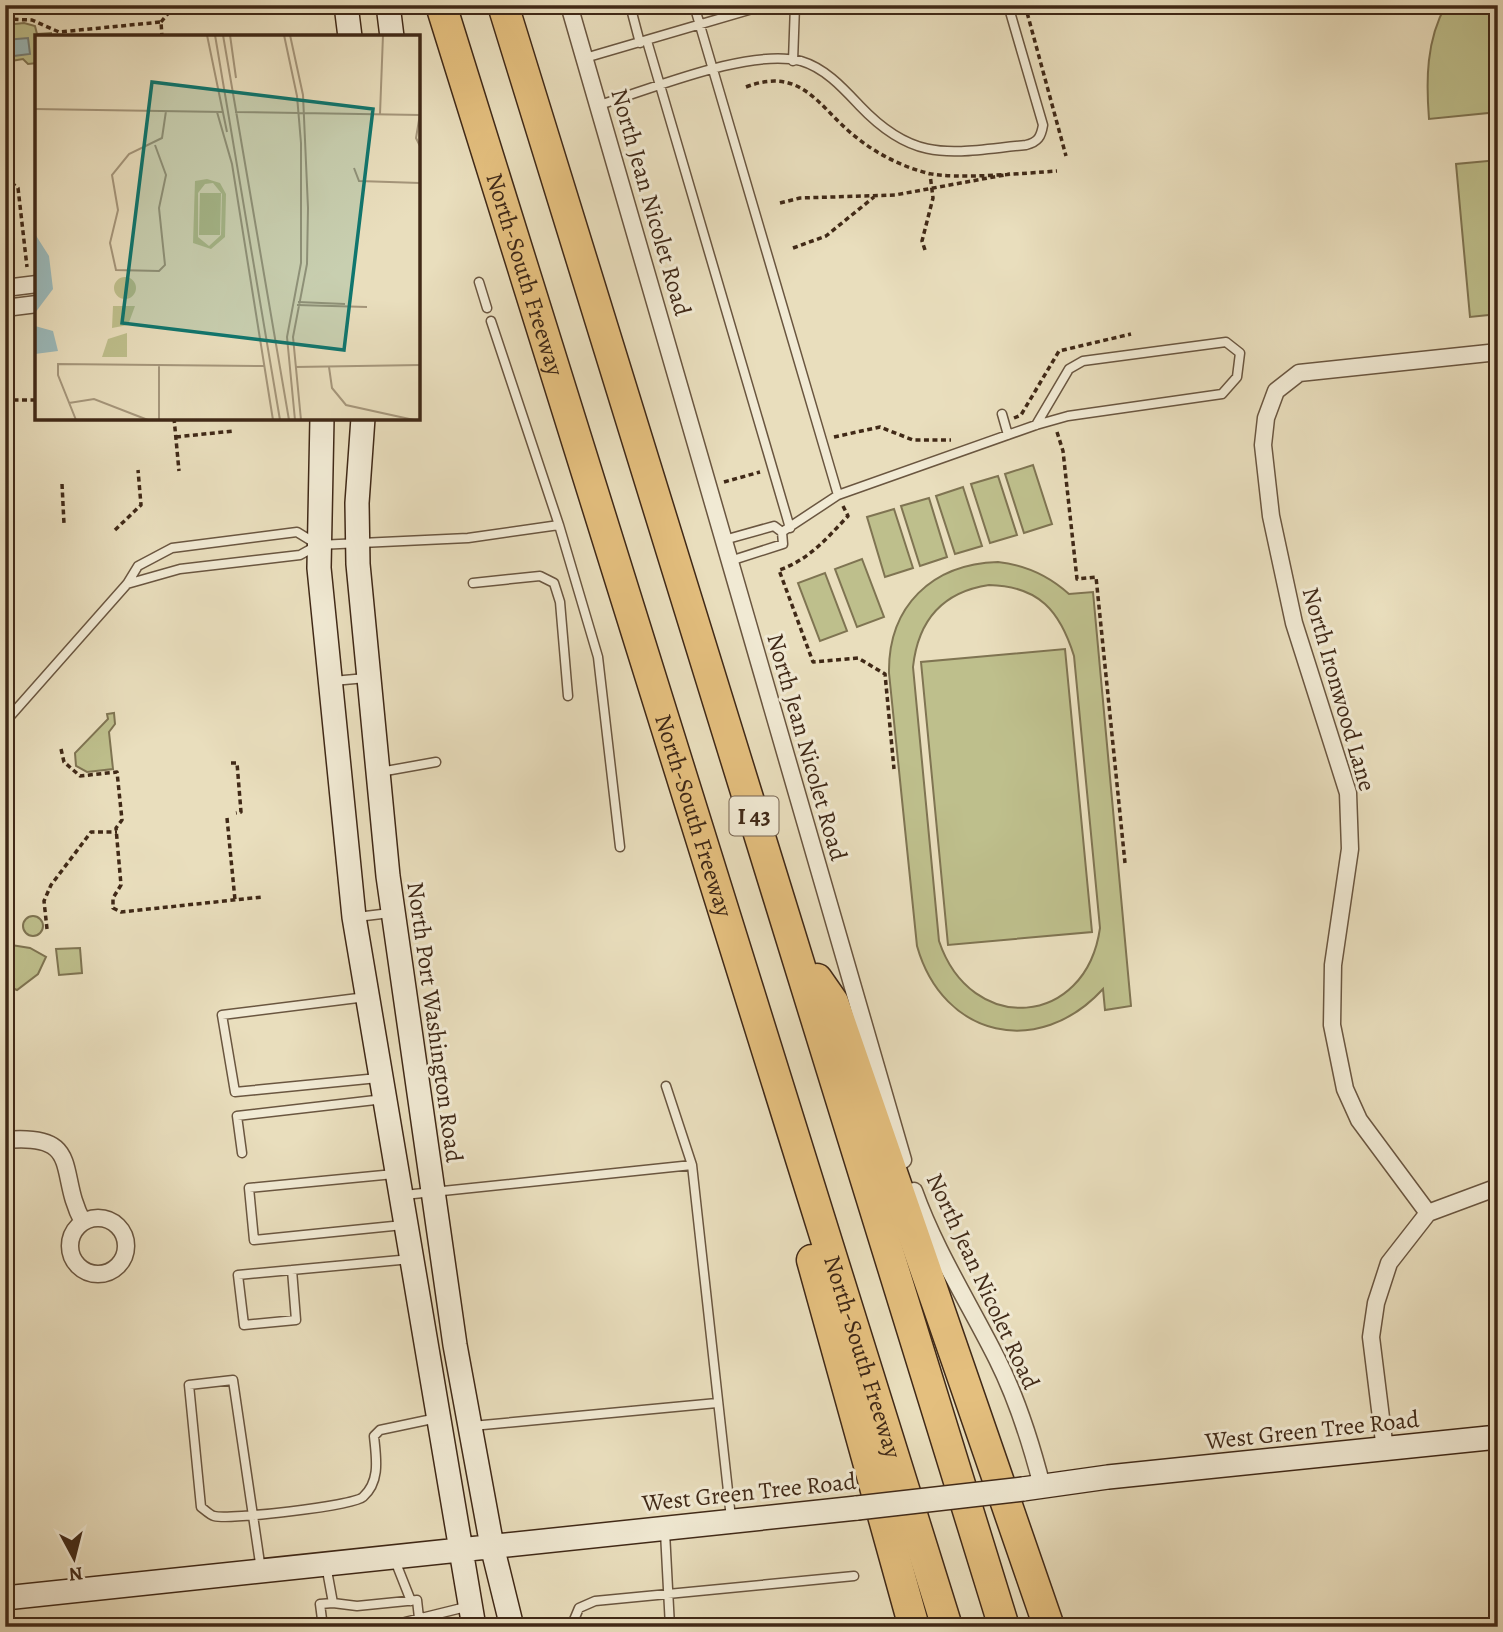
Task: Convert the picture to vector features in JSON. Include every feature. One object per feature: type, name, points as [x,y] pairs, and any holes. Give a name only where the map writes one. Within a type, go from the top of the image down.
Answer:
[{"type":"highway","name":"North-South Freeway","points":[[441,5],[947,1627]]},
{"type":"highway","name":"I 43","points":[[503,5],[1004,1627]]},
{"type":"highway","points":[[795,947],[833,1002],[1049,1627]]},
{"type":"highway","points":[[765,1045],[778,1136],[914,1627]]},
{"type":"main road","points":[[346,5],[350,35]]},
{"type":"main road","points":[[388,5],[392,35]]},
{"type":"main road","points":[[322,420],[318,545],[354,917],[472,1616]]},
{"type":"main road","name":"North Port Washington Road","points":[[363,420],[358,463],[357,543],[393,913],[455,1345],[492,1546],[512,1627]]},
{"type":"main road","name":"West Green Tree Road","points":[[5,1598],[1498,1437]]},
{"type":"street","name":"North Jean Nicolet Road","points":[[569,5],[906,1170],[937,1248],[1006,1379],[1035,1457],[1032,1488]]},
{"type":"street","points":[[5,288],[35,284]]},
{"type":"street","points":[[5,308],[35,304]]},
{"type":"street","name":"North Ironwood Lane","points":[[1429,1213],[1359,1119],[1345,1089],[1332,1024],[1332,965],[1350,849],[1348,793],[1294,623],[1271,516],[1263,445],[1266,418],[1276,391],[1299,373],[1498,352]]},
{"type":"street","points":[[5,1140],[36,1139],[56,1147],[68,1168],[74,1199],[83,1222]]},
{"type":"street","points":[[1385,1450],[1371,1337],[1376,1303],[1389,1263],[1429,1213],[1498,1187]]},
{"type":"lane","points":[[630,5],[660,86],[772,468],[786,530],[783,544],[730,561]]},
{"type":"lane","points":[[694,5],[838,495]]},
{"type":"lane","points":[[585,58],[766,5]]},
{"type":"lane","points":[[793,61],[795,5]]},
{"type":"lane","points":[[599,105],[713,70],[758,60],[793,61],[825,73],[889,134],[909,144],[936,152],[1026,145],[1036,142],[1041,136],[1043,125],[1008,5]]},
{"type":"lane","points":[[479,282],[487,308]]},
{"type":"lane","points":[[491,321],[559,525],[598,657],[621,847]]},
{"type":"lane","points":[[786,530],[838,495],[1036,425],[1053,420],[1222,394],[1233,385],[1240,370],[1240,353],[1226,342],[1083,361],[1069,369],[1036,425]]},
{"type":"lane","points":[[1003,418],[1008,435]]},
{"type":"lane","points":[[127,584],[180,569],[300,555],[318,545],[468,538],[559,525]]},
{"type":"lane","points":[[724,540],[774,526],[786,530]]},
{"type":"lane","points":[[5,722],[127,584],[138,566],[173,548],[297,532],[318,545]]},
{"type":"lane","points":[[472,583],[540,576],[555,583],[560,602],[568,696]]},
{"type":"lane","points":[[330,681],[369,677]]},
{"type":"lane","points":[[378,773],[436,762]]},
{"type":"lane","points":[[354,917],[393,913]]},
{"type":"lane","points":[[366,998],[222,1014],[235,1092],[382,1089]]},
{"type":"lane","points":[[666,1086],[692,1165],[732,1521]]},
{"type":"lane","points":[[242,1153],[237,1116],[382,1089]]},
{"type":"lane","points":[[405,1225],[254,1240],[249,1188],[399,1185],[432,1190],[692,1165]]},
{"type":"lane","points":[[292,1270],[296,1320],[244,1325],[238,1275],[292,1270],[411,1259]]},
{"type":"lane","points":[[261,1570],[253,1514],[233,1380],[190,1385],[201,1507],[214,1517],[253,1514],[347,1505],[362,1498],[377,1474],[374,1436],[380,1430],[437,1418]]},
{"type":"lane","points":[[472,1426],[718,1403]]},
{"type":"lane","points":[[664,1528],[669,1570],[670,1627]]},
{"type":"lane","points":[[393,1555],[411,1601]]},
{"type":"lane","points":[[326,1563],[333,1603]]},
{"type":"lane","points":[[571,1627],[575,1612],[585,1604],[668,1593],[854,1576]]},
{"type":"lane","points":[[323,1627],[320,1604],[357,1606],[417,1600],[420,1624]]},
{"type":"lane","points":[[357,1606],[359,1626],[380,1624]]},
{"type":"lane","points":[[405,1622],[420,1624],[436,1613],[472,1616]]},
{"type":"path","points":[[162,35],[161,22],[174,5]]},
{"type":"path","points":[[1025,5],[1066,156]]},
{"type":"path","points":[[5,19],[25,18],[64,34],[161,22]]},
{"type":"path","points":[[780,203],[800,198],[875,196],[933,189],[1018,172]]},
{"type":"path","points":[[925,250],[922,240],[932,207],[930,174]]},
{"type":"path","points":[[5,177],[18,188],[27,267]]},
{"type":"path","points":[[793,248],[826,236],[875,196]]},
{"type":"path","points":[[1003,418],[1021,415],[1059,351],[1131,334]]},
{"type":"path","points":[[5,400],[35,400]]},
{"type":"path","points":[[174,420],[179,471]]},
{"type":"path","points":[[1053,420],[1063,451],[1077,579],[1096,577],[1125,863]]},
{"type":"path","points":[[821,440],[880,427],[922,442],[961,437]]},
{"type":"path","points":[[176,437],[233,431]]},
{"type":"path","points":[[707,480],[719,483],[772,468]]},
{"type":"path","points":[[116,530],[141,505],[138,470]]},
{"type":"path","points":[[62,484],[64,524]]},
{"type":"path","points":[[838,495],[848,516],[804,560],[779,570],[813,662],[858,658],[885,674],[894,769]]},
{"type":"path","points":[[61,750],[64,762],[80,776],[117,772],[122,820],[117,832],[121,885],[113,898],[113,908],[121,912],[262,897]]},
{"type":"path","points":[[231,763],[237,763],[241,812],[236,813]]},
{"type":"path","points":[[227,818],[235,900]]},
{"type":"path","points":[[47,929],[44,901],[59,873],[91,832],[117,832]]},
{"type":"green space","points":[[1446,5],[1498,5],[1498,112],[1429,119],[1431,46],[1439,18]]},
{"type":"green space","points":[[24,23],[35,26],[37,34],[51,33],[35,35],[35,63],[28,64],[23,59],[5,62],[5,25]]},
{"type":"green space","points":[[1498,160],[1498,314],[1470,317],[1456,164]]},
{"type":"green space","points":[[1033,465],[1052,524],[1024,533],[1005,474]]},
{"type":"green space","points":[[998,476],[1017,535],[990,543],[971,484]]},
{"type":"green space","points":[[963,487],[982,546],[955,554],[936,496]]},
{"type":"green space","points":[[929,498],[947,557],[920,566],[901,506]]},
{"type":"green space","points":[[894,509],[913,568],[885,577],[867,517]]},
{"type":"green space","points":[[862,559],[884,617],[857,627],[835,569]]},
{"type":"green space","points":[[998,562],[1027,568],[1045,576],[1069,594],[1093,592],[1131,1006],[1105,1010],[1103,989],[1078,1011],[1051,1025],[1023,1030],[996,1028],[970,1018],[948,1001],[930,977],[917,946],[889,673],[891,649],[896,628],[918,593],[934,580],[974,565]],"holes":[[[989,585],[1021,590],[1045,604],[1062,626],[1074,656],[1100,928],[1090,961],[1073,986],[1051,1001],[1026,1008],[1000,1005],[976,993],[955,972],[939,941],[913,667],[920,636],[935,611],[958,594],[972,589]]]},
{"type":"green space","points":[[825,573],[847,631],[820,641],[798,583]]},
{"type":"green space","points":[[1065,649],[1092,932],[948,945],[921,662]]},
{"type":"green space","points":[[114,713],[115,724],[109,732],[113,769],[87,772],[76,766],[75,753],[108,719],[107,714]]},
{"type":"green space","points":[[33,916],[40,919],[43,926],[40,933],[33,936],[26,933],[23,926],[26,919]]},
{"type":"green space","points":[[5,944],[30,948],[46,957],[38,974],[17,990],[5,985]]},
{"type":"green space","points":[[80,948],[82,973],[59,975],[56,949]]},
{"type":"water","points":[[28,38],[30,54],[5,57],[5,40]]}]
